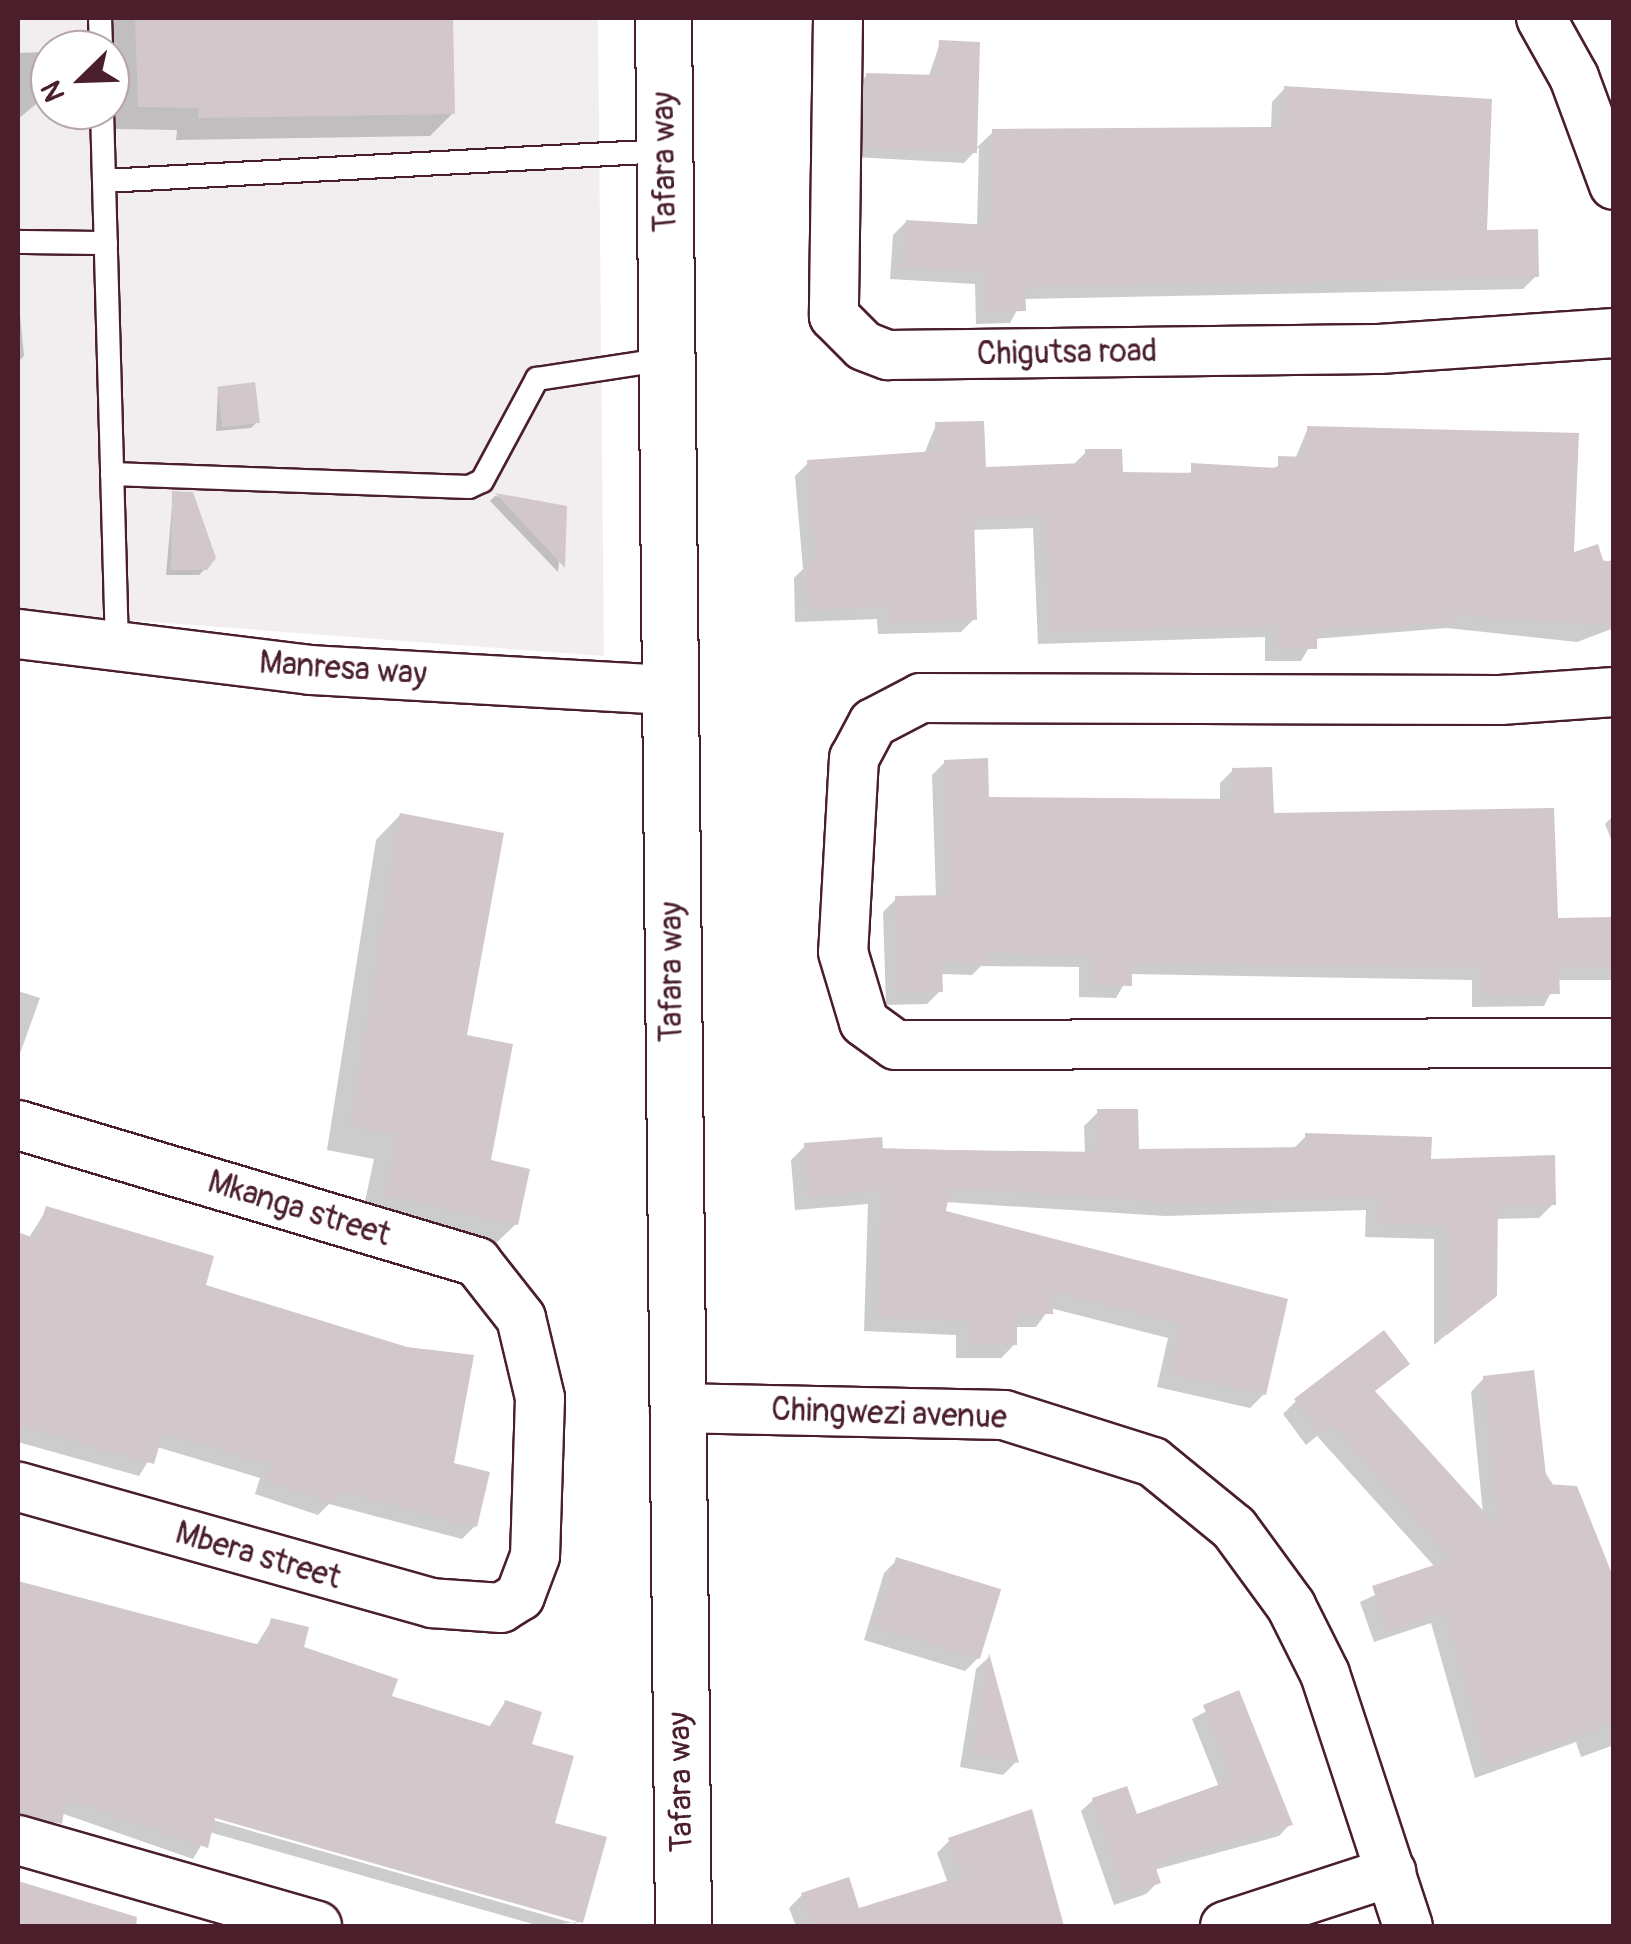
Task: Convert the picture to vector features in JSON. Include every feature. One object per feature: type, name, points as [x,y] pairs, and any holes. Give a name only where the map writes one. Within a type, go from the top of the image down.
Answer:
[{"type":"street","name":"Tafara way","points":[[663,18],[683,1926]]},
{"type":"street","name":"Chigutsa road","points":[[838,18],[834,316],[864,346],[888,355],[1380,349],[1614,333]]},
{"type":"street","points":[[1540,18],[1574,76],[1613,182]]},
{"type":"street","name":"Manresa way","points":[[18,634],[310,670],[670,690]]},
{"type":"street","points":[[1614,692],[1500,700],[921,698],[873,723],[854,758],[843,952],[864,1022],[896,1046],[1614,1043]]},
{"type":"street","name":"Mkanga street","points":[[18,1126],[477,1262],[514,1308],[534,1353],[535,1556],[520,1596],[501,1608]]},
{"type":"street","name":"Chingwezi avenue","points":[[676,1408],[1004,1414],[1153,1462],[1234,1528],[1291,1606],[1325,1674],[1408,1926]]},
{"type":"street","name":"Mbera street","points":[[18,1486],[432,1604],[501,1608]]},
{"type":"street","points":[[18,1840],[317,1926]]},
{"type":"street","points":[[1226,1926],[1391,1872]]},
{"type":"lane","points":[[103,130],[117,647]]},
{"type":"lane","points":[[104,182],[666,151]]},
{"type":"lane","points":[[18,242],[106,243]]},
{"type":"lane","points":[[112,474],[469,487],[482,480],[537,379],[668,359]]},
{"type":"shaded area","points":[[18,18],[598,18],[604,656],[18,612]]},
{"type":"building","points":[[135,18],[453,18],[455,114],[198,118],[199,108],[138,107]]},
{"type":"building","points":[[939,40],[980,42],[977,153],[864,148],[866,73],[937,75]]},
{"type":"building","points":[[1284,86],[1492,99],[1487,230],[1538,229],[1539,277],[1025,287],[1026,311],[988,312],[988,272],[902,267],[906,220],[989,225],[992,129],[1282,127]]},
{"type":"building","points":[[255,382],[260,423],[222,427],[217,387]]},
{"type":"building","points":[[984,421],[986,467],[1085,463],[1085,449],[1122,449],[1123,472],[1191,473],[1191,463],[1278,468],[1278,456],[1307,457],[1307,426],[1579,433],[1574,552],[1598,544],[1604,563],[1614,559],[1614,626],[1455,615],[1455,624],[1317,628],[1317,649],[1277,649],[1277,625],[1050,632],[1045,516],[974,518],[977,620],[890,622],[889,607],[807,610],[806,562],[816,562],[807,460],[936,451],[935,422]]},
{"type":"building","points":[[172,491],[193,492],[216,558],[207,570],[171,570]]},
{"type":"building","points":[[495,493],[567,506],[565,568]]},
{"type":"building","points":[[988,758],[989,797],[1233,799],[1232,768],[1272,767],[1274,813],[1554,808],[1558,918],[1614,917],[1614,966],[1559,968],[1560,994],[1484,995],[1484,968],[1132,963],[1132,986],[1091,985],[1091,955],[987,953],[987,963],[942,961],[943,992],[898,993],[895,896],[948,895],[944,760]]},
{"type":"building","points":[[400,813],[504,833],[467,1035],[513,1044],[491,1160],[530,1169],[518,1225],[384,1196],[397,1135],[350,1126]]},
{"type":"building","points":[[1097,1109],[1138,1109],[1139,1149],[1305,1147],[1305,1133],[1432,1137],[1431,1159],[1555,1155],[1556,1205],[1498,1207],[1497,1296],[1447,1335],[1447,1226],[1378,1224],[1379,1197],[1181,1203],[950,1188],[946,1211],[1288,1299],[1266,1395],[1169,1373],[1180,1324],[1053,1291],[1053,1314],[1017,1314],[1017,1345],[969,1345],[969,1321],[877,1318],[881,1191],[808,1197],[804,1143],[882,1137],[883,1149],[1098,1152]]},
{"type":"building","points":[[46,1206],[214,1256],[206,1285],[407,1347],[474,1355],[454,1463],[490,1472],[477,1527],[338,1491],[334,1504],[267,1481],[272,1465],[163,1433],[154,1464],[18,1426],[18,1232],[36,1239]]},
{"type":"building","points":[[1384,1330],[1410,1364],[1375,1391],[1498,1527],[1483,1376],[1534,1370],[1547,1484],[1577,1486],[1614,1579],[1614,1722],[1488,1767],[1445,1611],[1387,1631],[1372,1586],[1452,1559],[1332,1425],[1320,1434],[1294,1399]]},
{"type":"building","points":[[896,1557],[1001,1589],[980,1659],[875,1627]]},
{"type":"building","points":[[18,1581],[264,1646],[271,1618],[309,1627],[304,1647],[398,1679],[392,1696],[496,1728],[505,1700],[542,1712],[532,1744],[574,1756],[555,1823],[607,1837],[583,1923],[215,1818],[208,1848],[66,1799],[62,1824],[18,1813]]},
{"type":"building","points":[[989,1653],[1019,1763],[972,1754]]},
{"type":"building","points":[[1239,1690],[1293,1825],[1154,1863],[1161,1883],[1125,1895],[1092,1798],[1127,1786],[1137,1814],[1232,1780],[1203,1705]]},
{"type":"building","points":[[1032,1809],[1064,1926],[812,1926],[801,1893],[849,1877],[859,1908],[963,1876],[948,1838]]},
{"type":"building","points":[[18,1881],[137,1917],[136,1926],[18,1926]]}]
